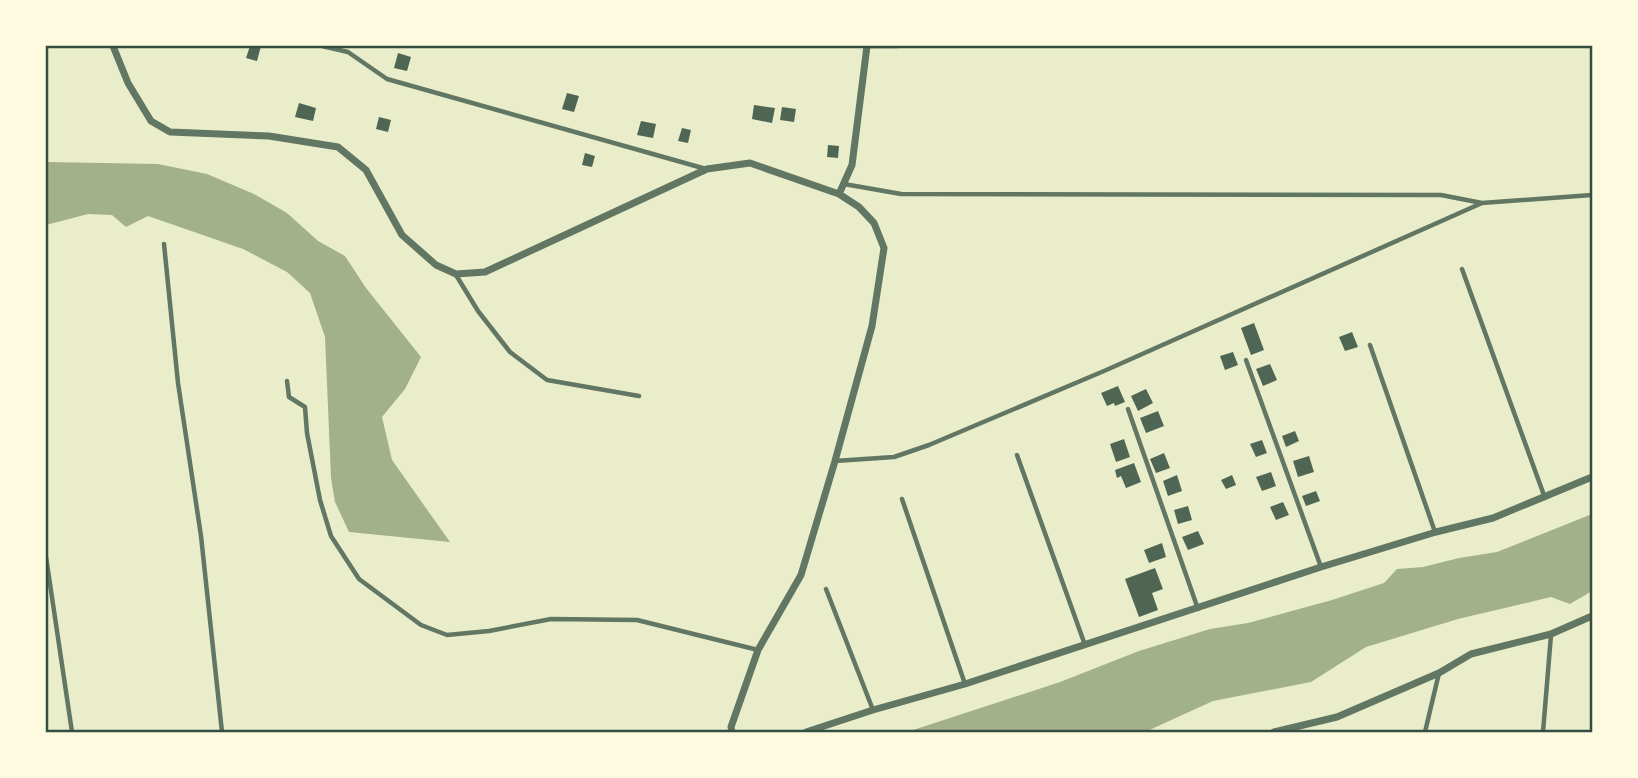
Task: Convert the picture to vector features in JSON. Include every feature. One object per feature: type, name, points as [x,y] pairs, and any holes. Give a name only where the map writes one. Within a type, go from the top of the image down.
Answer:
[{"type":"street","points":[[113,46],[128,83],[151,121],[170,132],[269,136],[338,147],[366,170],[402,234],[436,264],[456,274],[485,272],[706,169],[750,163],[839,194],[859,207],[874,223],[884,248],[872,326],[835,461],[801,575],[758,650],[731,727],[732,733]]},
{"type":"street","points":[[839,194],[852,165],[867,46]]},
{"type":"street","points":[[806,733],[1198,609],[1321,567],[1493,518],[1592,477]]},
{"type":"street","points":[[1274,733],[1337,717],[1439,673],[1471,654],[1551,634],[1592,616]]},
{"type":"lane","points":[[322,46],[348,52],[387,79],[706,169]]},
{"type":"lane","points":[[867,46],[897,46]]},
{"type":"lane","points":[[844,184],[901,194],[1441,195],[1482,203],[1592,195]]},
{"type":"lane","points":[[835,461],[894,457],[929,445],[1104,372],[1482,203]]},
{"type":"lane","points":[[164,244],[178,383],[201,536],[222,733]]},
{"type":"lane","points":[[1462,269],[1545,498]]},
{"type":"lane","points":[[456,274],[478,311],[510,352],[547,380],[639,396]]},
{"type":"lane","points":[[1370,345],[1436,533]]},
{"type":"lane","points":[[1246,360],[1321,567]]},
{"type":"lane","points":[[287,381],[289,397],[305,407],[307,433],[320,500],[331,536],[359,579],[421,625],[447,635],[489,631],[551,618],[637,620],[758,650]]},
{"type":"lane","points":[[1128,409],[1198,609]]},
{"type":"lane","points":[[1017,455],[1085,645]]},
{"type":"lane","points":[[902,499],[965,684]]},
{"type":"lane","points":[[46,557],[72,733]]},
{"type":"lane","points":[[825,589],[873,710]]},
{"type":"lane","points":[[1543,733],[1551,634]]},
{"type":"lane","points":[[1424,733],[1439,673]]},
{"type":"shaded area","points":[[46,162],[158,164],[207,174],[254,194],[287,213],[318,241],[345,256],[366,288],[421,357],[405,389],[382,417],[392,460],[450,542],[349,532],[335,502],[331,478],[325,337],[310,293],[287,272],[243,249],[148,216],[126,227],[112,215],[88,214],[46,225]]},
{"type":"shaded area","points":[[1592,514],[1592,591],[1570,604],[1551,597],[1458,619],[1366,647],[1311,682],[1213,701],[1145,732],[907,732],[1060,682],[1139,651],[1210,629],[1248,623],[1332,600],[1384,583],[1397,569],[1423,567],[1497,552]]},
{"type":"building","points":[[250,46],[261,46],[257,61],[246,58]]},
{"type":"building","points":[[398,53],[411,57],[407,71],[394,68]]},
{"type":"building","points":[[567,93],[579,96],[574,112],[562,109]]},
{"type":"building","points":[[299,103],[316,108],[313,121],[295,117]]},
{"type":"building","points":[[754,105],[775,108],[772,123],[752,119]]},
{"type":"building","points":[[782,107],[796,109],[794,122],[780,120]]},
{"type":"building","points":[[379,117],[391,120],[388,132],[376,129]]},
{"type":"building","points":[[641,121],[656,124],[653,138],[637,135]]},
{"type":"building","points":[[682,128],[691,130],[688,143],[678,141]]},
{"type":"building","points":[[828,145],[839,146],[838,158],[827,157]]},
{"type":"building","points":[[585,153],[595,156],[592,167],[582,165]]},
{"type":"building","points":[[1254,323],[1264,350],[1251,355],[1241,328]]},
{"type":"building","points":[[1352,332],[1358,347],[1345,351],[1339,337]]},
{"type":"building","points":[[1233,352],[1238,365],[1225,370],[1220,356]]},
{"type":"building","points":[[1270,364],[1277,380],[1263,386],[1256,369]]},
{"type":"building","points":[[1118,386],[1125,402],[1107,406],[1101,393]]},
{"type":"building","points":[[1146,389],[1153,403],[1138,411],[1131,396]]},
{"type":"building","points":[[1158,411],[1164,426],[1146,433],[1140,418]]},
{"type":"building","points":[[1295,431],[1299,441],[1286,447],[1282,436]]},
{"type":"building","points":[[1124,439],[1130,457],[1116,462],[1110,444]]},
{"type":"building","points":[[1262,440],[1267,453],[1256,457],[1250,444]]},
{"type":"building","points":[[1164,453],[1170,468],[1156,473],[1150,459]]},
{"type":"building","points":[[1309,456],[1314,472],[1298,477],[1293,461]]},
{"type":"building","points":[[1134,463],[1141,482],[1126,488],[1121,476],[1117,478],[1115,470]]},
{"type":"building","points":[[1271,472],[1276,486],[1262,491],[1256,477]]},
{"type":"building","points":[[1177,475],[1182,491],[1168,496],[1163,481]]},
{"type":"building","points":[[1232,475],[1236,485],[1226,489],[1221,480]]},
{"type":"building","points":[[1316,491],[1320,501],[1306,506],[1302,496]]},
{"type":"building","points":[[1283,502],[1289,515],[1276,520],[1270,507]]},
{"type":"building","points":[[1188,506],[1192,520],[1178,524],[1174,510]]},
{"type":"building","points":[[1198,531],[1204,544],[1188,550],[1182,537]]},
{"type":"building","points":[[1162,543],[1166,557],[1149,563],[1144,550]]},
{"type":"building","points":[[1155,568],[1163,589],[1152,593],[1158,610],[1139,617],[1125,579]]}]
